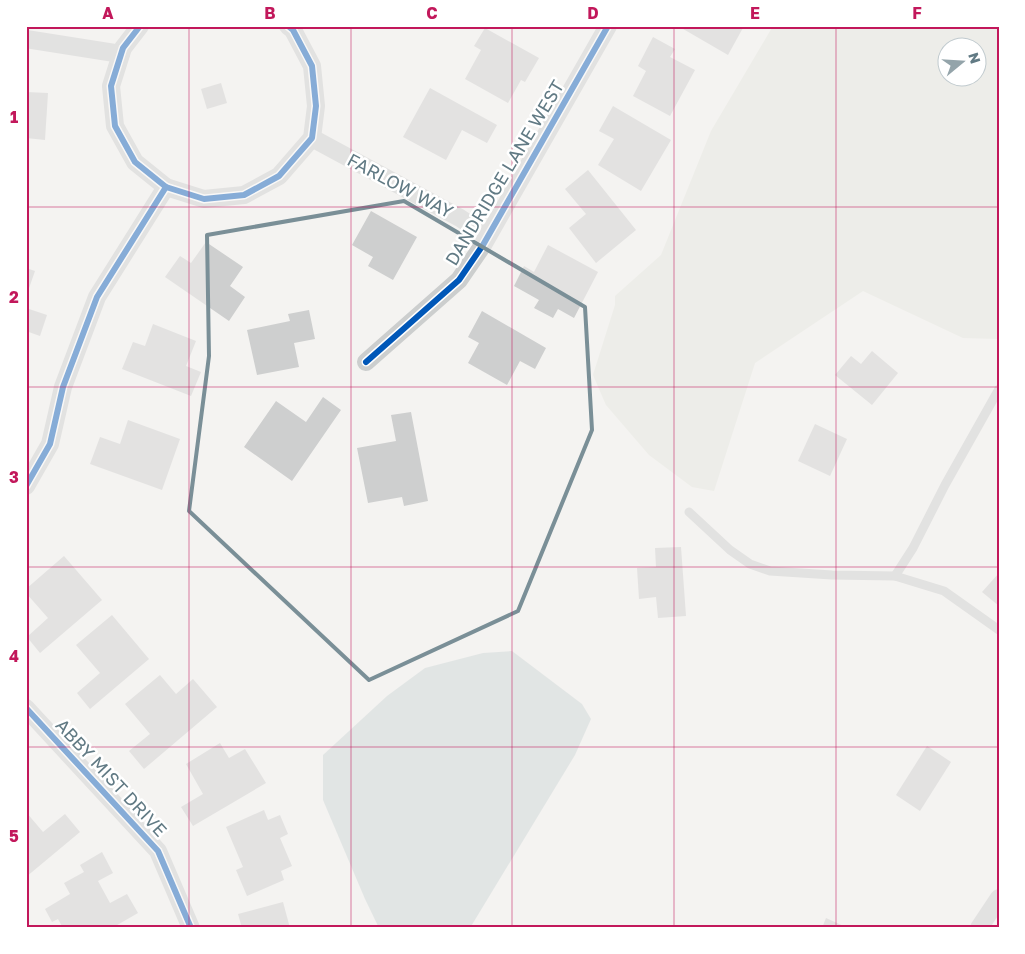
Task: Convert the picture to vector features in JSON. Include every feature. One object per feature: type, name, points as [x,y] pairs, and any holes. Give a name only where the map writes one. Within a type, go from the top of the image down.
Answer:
[{"type":"street","points":[[140,26],[123,48],[111,86],[115,126],[135,162],[166,187],[204,199],[244,195],[279,176],[312,138],[316,106],[312,66],[293,30],[288,26]]},
{"type":"street","name":"DANDRIDGE LANE WEST","points":[[366,362],[459,280],[483,245],[608,26]]},
{"type":"street","points":[[26,39],[121,54]]},
{"type":"street","name":"FARLOW WAY","points":[[312,138],[460,218],[487,236]]},
{"type":"street","points":[[26,486],[50,444],[63,387],[97,297],[166,187]]},
{"type":"street","name":"ABBY MIST DRIVE","points":[[26,708],[158,851],[191,928]]},
{"type":"street","points":[[979,928],[999,898]]},
{"type":"lane","points":[[895,576],[913,548],[945,485],[999,389]]},
{"type":"lane","points":[[689,512],[730,550],[750,564],[770,572],[895,576],[944,591],[999,630]]},
{"type":"highlighted area","points":[[404,201],[585,307],[592,430],[518,611],[369,680],[189,511],[209,356],[207,235]]},
{"type":"shaded area","points":[[773,26],[999,26],[999,339],[963,338],[863,291],[755,363],[714,491],[692,487],[649,455],[606,405],[593,375],[615,305],[615,296],[661,255],[711,131]]},
{"type":"shaded area","points":[[512,651],[582,704],[591,719],[575,755],[470,928],[379,928],[323,800],[323,755],[387,696],[425,668],[483,653]]},
{"type":"building","points":[[678,26],[744,26],[728,55]]},
{"type":"building","points":[[485,28],[539,58],[525,82],[521,80],[508,103],[465,79],[481,50],[474,46]]},
{"type":"building","points":[[653,37],[675,49],[670,57],[695,70],[670,116],[633,96],[646,71],[638,66]]},
{"type":"building","points":[[221,83],[227,103],[207,109],[201,89]]},
{"type":"building","points":[[430,88],[497,125],[487,143],[462,130],[446,160],[403,137]]},
{"type":"building","points":[[26,92],[48,93],[45,140],[26,138]]},
{"type":"building","points":[[613,106],[671,140],[641,191],[598,165],[614,139],[599,131]]},
{"type":"building","points":[[588,170],[636,230],[596,263],[569,228],[586,214],[565,189]]},
{"type":"building","points":[[371,211],[417,237],[393,280],[368,266],[373,257],[352,245]]},
{"type":"building","points":[[206,242],[243,267],[230,286],[245,297],[229,321],[165,277],[180,256],[191,263]]},
{"type":"building","points":[[548,245],[598,272],[574,318],[558,309],[553,318],[534,308],[539,300],[514,286],[524,266],[534,272]]},
{"type":"building","points":[[26,268],[35,271],[27,294],[26,294]]},
{"type":"building","points":[[26,308],[47,315],[40,336],[26,331]]},
{"type":"building","points":[[309,310],[315,339],[294,343],[299,367],[257,375],[247,330],[290,321],[288,314]]},
{"type":"building","points":[[482,311],[546,348],[535,369],[520,361],[507,385],[468,363],[479,343],[468,337]]},
{"type":"building","points":[[153,324],[196,341],[186,366],[201,372],[191,396],[122,369],[133,342],[145,346]]},
{"type":"building","points":[[872,351],[898,373],[872,405],[835,375],[851,356],[861,364]]},
{"type":"building","points":[[323,397],[341,410],[292,481],[244,447],[276,401],[306,422]]},
{"type":"building","points":[[411,412],[428,501],[404,506],[402,497],[368,503],[357,448],[396,441],[391,415]]},
{"type":"building","points":[[128,420],[180,439],[162,490],[90,464],[100,437],[120,444]]},
{"type":"building","points":[[815,424],[847,439],[830,476],[798,461]]},
{"type":"building","points":[[681,547],[686,616],[658,618],[656,597],[639,599],[637,568],[656,567],[655,548]]},
{"type":"building","points":[[64,556],[102,600],[40,653],[27,637],[48,618],[26,593],[26,589]]},
{"type":"building","points":[[999,573],[999,606],[982,592]]},
{"type":"building","points":[[112,615],[149,659],[90,709],[77,693],[100,673],[76,645]]},
{"type":"building","points":[[160,675],[176,694],[193,679],[217,707],[144,769],[129,751],[150,734],[125,704]]},
{"type":"building","points":[[220,743],[229,758],[245,749],[266,783],[193,826],[181,807],[203,794],[186,764]]},
{"type":"building","points":[[927,746],[951,762],[920,811],[896,795]]},
{"type":"building","points":[[264,810],[268,820],[280,815],[288,834],[280,838],[292,866],[281,871],[284,880],[247,896],[236,870],[243,867],[226,827]]},
{"type":"building","points":[[26,812],[43,832],[65,814],[80,832],[26,877]]},
{"type":"building","points":[[102,852],[113,873],[98,881],[110,903],[127,894],[138,913],[112,928],[63,928],[58,919],[52,922],[45,909],[70,894],[64,883],[84,872],[80,865]]},
{"type":"building","points":[[283,902],[290,928],[242,928],[238,914]]},
{"type":"building","points":[[826,918],[848,928],[822,928]]},
{"type":"cycle path","points":[[140,26],[123,48],[111,86],[115,126],[135,162],[166,187],[204,199],[244,195],[279,176],[312,138],[316,106],[312,66],[293,30],[288,26]]},
{"type":"cycle path","points":[[366,362],[459,280],[483,245],[608,26]]},
{"type":"cycle path","points":[[26,486],[50,444],[63,387],[97,297],[166,187]]},
{"type":"cycle path","points":[[26,708],[158,851],[191,928]]}]
